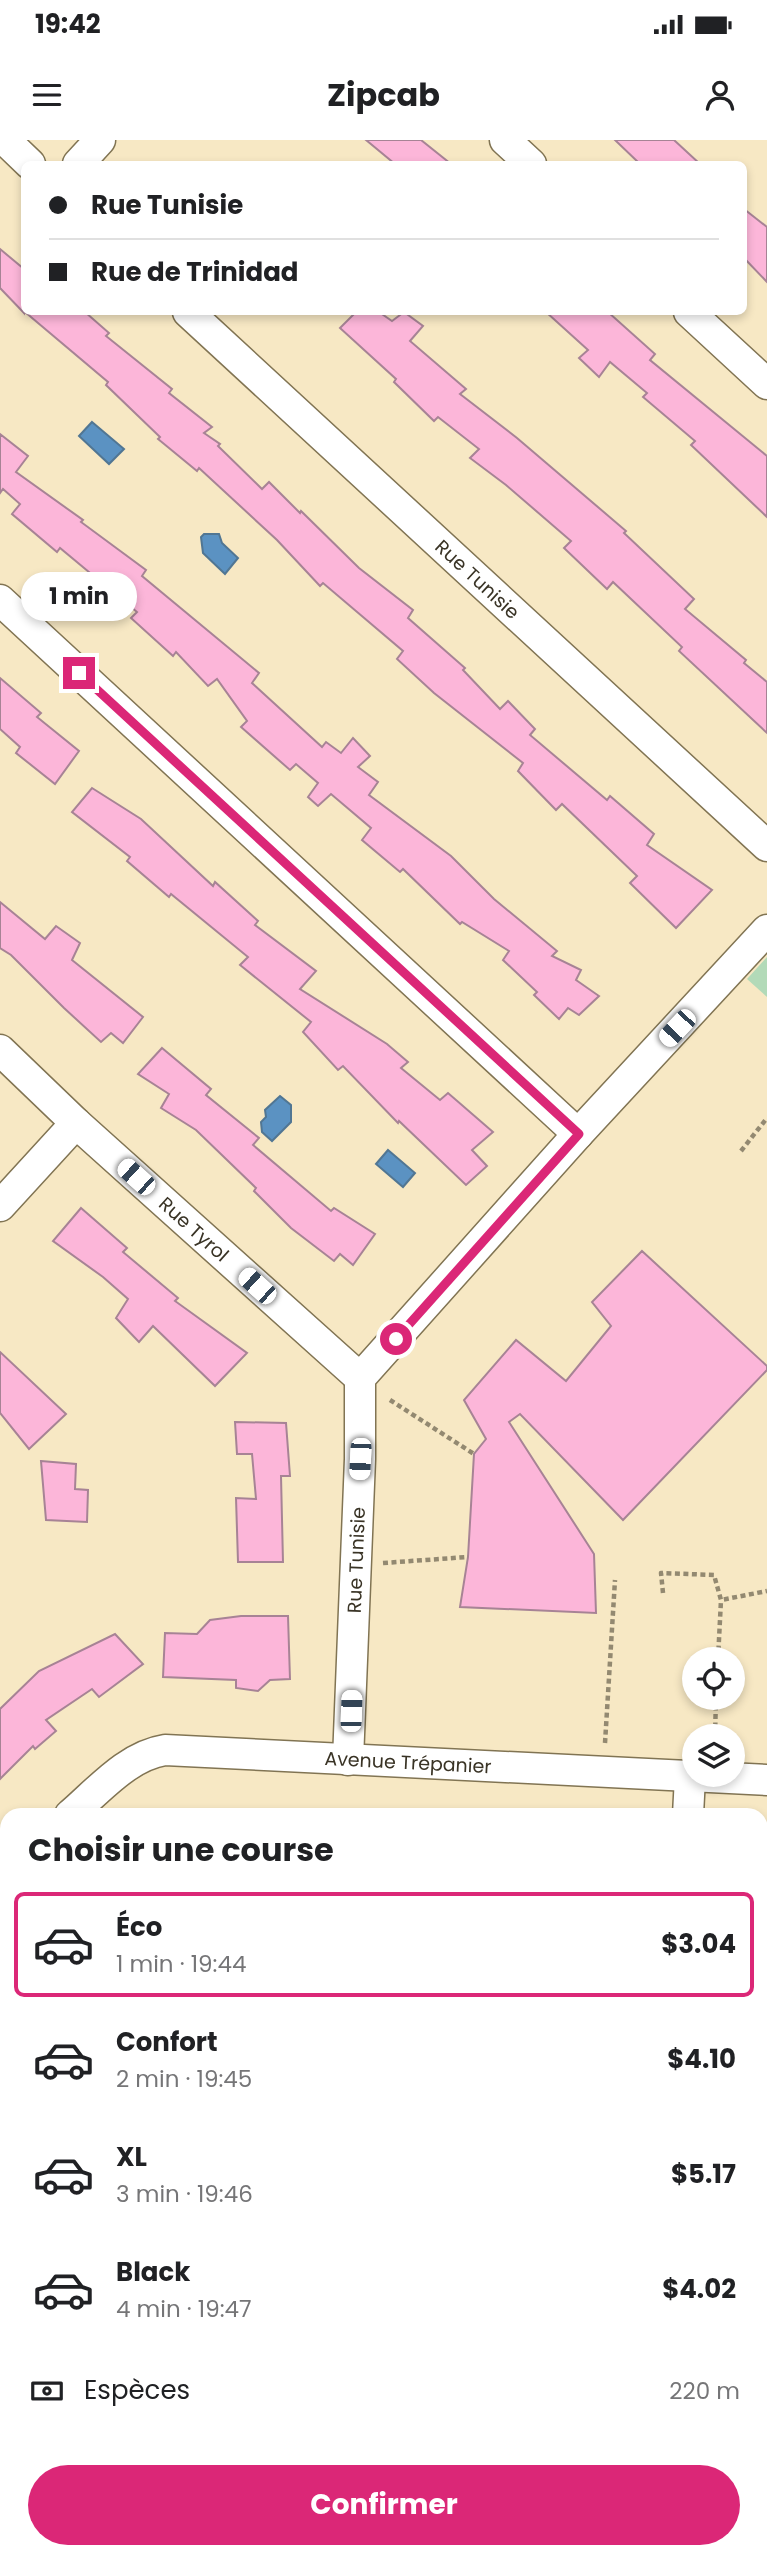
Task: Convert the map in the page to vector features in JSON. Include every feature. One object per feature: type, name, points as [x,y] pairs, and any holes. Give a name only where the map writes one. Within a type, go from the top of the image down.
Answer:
[{"type":"street","points":[[5,140],[27,161]]},
{"type":"street","points":[[81,161],[100,140]]},
{"type":"street","points":[[505,140],[528,161]]},
{"type":"street","name":"Rue Tunisie","points":[[191,315],[767,846]]},
{"type":"street","points":[[692,315],[767,384]]},
{"type":"street","points":[[0,600],[579,1134]]},
{"type":"street","points":[[360,1378],[767,930]]},
{"type":"street","name":"Rue Tyrol","points":[[0,1050],[76,1123],[360,1378]]},
{"type":"street","points":[[0,1206],[76,1123]]},
{"type":"street","name":"Rue Tunisie","points":[[348,1759],[360,1459],[360,1378]]},
{"type":"street","name":"Avenue Trépanier","points":[[78,1808],[130,1763],[152,1752],[184,1750],[682,1777]]},
{"type":"street","name":"Avenue Trépanier","points":[[745,1779],[767,1780]]},
{"type":"street","points":[[688,1808],[689,1787]]},
{"type":"path","points":[[741,1151],[767,1118]]},
{"type":"path","points":[[390,1400],[474,1454]]},
{"type":"path","points":[[382,1563],[468,1557]]},
{"type":"path","points":[[663,1593],[661,1573],[714,1575],[721,1600],[719,1647]]},
{"type":"path","points":[[604,1746],[615,1580]]},
{"type":"path","points":[[721,1600],[767,1591]]},
{"type":"green space","points":[[767,957],[767,997],[747,979]]},
{"type":"water","points":[[92,422],[124,449],[109,464],[79,436]]},
{"type":"water","points":[[204,534],[219,534],[222,543],[238,558],[225,574],[203,553],[201,537]]},
{"type":"water","points":[[280,1096],[291,1105],[291,1122],[272,1141],[262,1132],[261,1122],[266,1117],[265,1110]]},
{"type":"water","points":[[388,1150],[415,1173],[403,1187],[376,1164]]},
{"type":"building","points":[[366,140],[421,140],[447,161],[391,161]]},
{"type":"building","points":[[615,140],[674,140],[697,161],[637,161]]},
{"type":"building","points":[[747,211],[767,227],[767,282],[747,261]]},
{"type":"building","points":[[0,249],[21,266],[21,310],[0,288]]},
{"type":"building","points":[[29,315],[88,315],[109,333],[106,336],[172,389],[169,393],[212,427],[204,433],[220,444],[218,446],[262,489],[269,482],[359,568],[413,610],[408,618],[465,668],[463,670],[500,709],[508,701],[535,729],[530,735],[607,800],[610,796],[654,834],[647,845],[712,890],[676,928],[630,883],[637,876],[562,804],[556,810],[518,771],[523,763],[434,693],[397,659],[403,651],[323,583],[320,586],[277,540],[199,468],[197,471],[158,439],[160,437],[106,385],[108,382]]},
{"type":"building","points":[[353,315],[383,315],[392,321],[400,315],[408,315],[423,326],[410,341],[466,389],[460,394],[517,438],[626,531],[624,533],[694,599],[685,609],[746,660],[744,663],[767,682],[767,733],[679,651],[682,647],[613,582],[607,589],[564,548],[571,541],[470,458],[479,449],[438,417],[434,421],[394,382],[396,379],[340,328]]},
{"type":"building","points":[[549,315],[611,315],[655,354],[650,360],[767,456],[767,517],[691,445],[695,441],[643,397],[647,393],[610,362],[599,377],[579,358],[588,350]]},
{"type":"building","points":[[0,434],[28,456],[16,472],[146,570],[142,576],[259,673],[252,683],[322,747],[326,742],[341,753],[353,738],[370,756],[358,767],[378,782],[369,795],[451,856],[494,899],[557,951],[552,956],[581,970],[576,980],[599,996],[579,1015],[568,1008],[559,1019],[534,995],[537,992],[503,960],[509,951],[462,922],[460,924],[403,869],[400,872],[362,840],[371,828],[331,794],[318,806],[308,797],[318,783],[296,764],[290,770],[241,727],[247,721],[217,679],[208,686],[176,652],[173,656],[131,618],[137,612],[60,548],[57,552],[12,514],[20,504],[3,489],[0,493]]},
{"type":"building","points":[[0,678],[41,713],[37,717],[79,751],[55,784],[16,753],[20,747],[0,729]]},
{"type":"building","points":[[92,788],[141,819],[213,886],[215,882],[258,921],[255,925],[316,971],[300,989],[387,1044],[408,1062],[401,1068],[440,1100],[448,1093],[493,1132],[472,1150],[487,1166],[466,1185],[399,1121],[398,1123],[343,1066],[338,1070],[303,1032],[311,1022],[240,965],[248,957],[171,894],[169,897],[127,861],[130,857],[72,812]]},
{"type":"building","points":[[0,902],[45,939],[56,926],[80,943],[72,960],[143,1017],[123,1043],[111,1033],[101,1042],[11,955],[0,948]]},
{"type":"building","points":[[162,1048],[211,1089],[206,1095],[259,1138],[253,1145],[331,1211],[334,1208],[375,1234],[353,1265],[340,1254],[334,1261],[291,1228],[254,1191],[256,1188],[196,1130],[161,1108],[169,1094],[138,1074]]},
{"type":"building","points":[[81,1208],[127,1248],[123,1252],[178,1298],[175,1301],[247,1353],[215,1386],[153,1326],[139,1342],[116,1318],[128,1299],[103,1277],[53,1241]]},
{"type":"building","points":[[642,1251],[767,1366],[767,1370],[623,1520],[520,1414],[509,1422],[594,1554],[596,1613],[460,1607],[468,1557],[474,1454],[486,1439],[464,1400],[516,1340],[566,1381],[611,1326],[592,1302]]},
{"type":"building","points":[[0,1352],[66,1414],[29,1449],[0,1413]]},
{"type":"building","points":[[235,1422],[286,1423],[290,1476],[281,1476],[283,1562],[238,1562],[236,1498],[256,1499],[252,1454],[237,1454]]},
{"type":"building","points":[[41,1461],[76,1464],[75,1489],[88,1490],[87,1522],[46,1520]]},
{"type":"building","points":[[241,1616],[288,1616],[290,1679],[270,1680],[258,1691],[236,1688],[236,1680],[163,1677],[165,1633],[197,1634],[210,1620]]},
{"type":"building","points":[[115,1634],[143,1664],[99,1697],[92,1689],[46,1720],[56,1731],[35,1749],[33,1746],[0,1779],[0,1709],[39,1671]]},
{"type":"route","points":[[79,673],[579,1134],[396,1339]]}]
